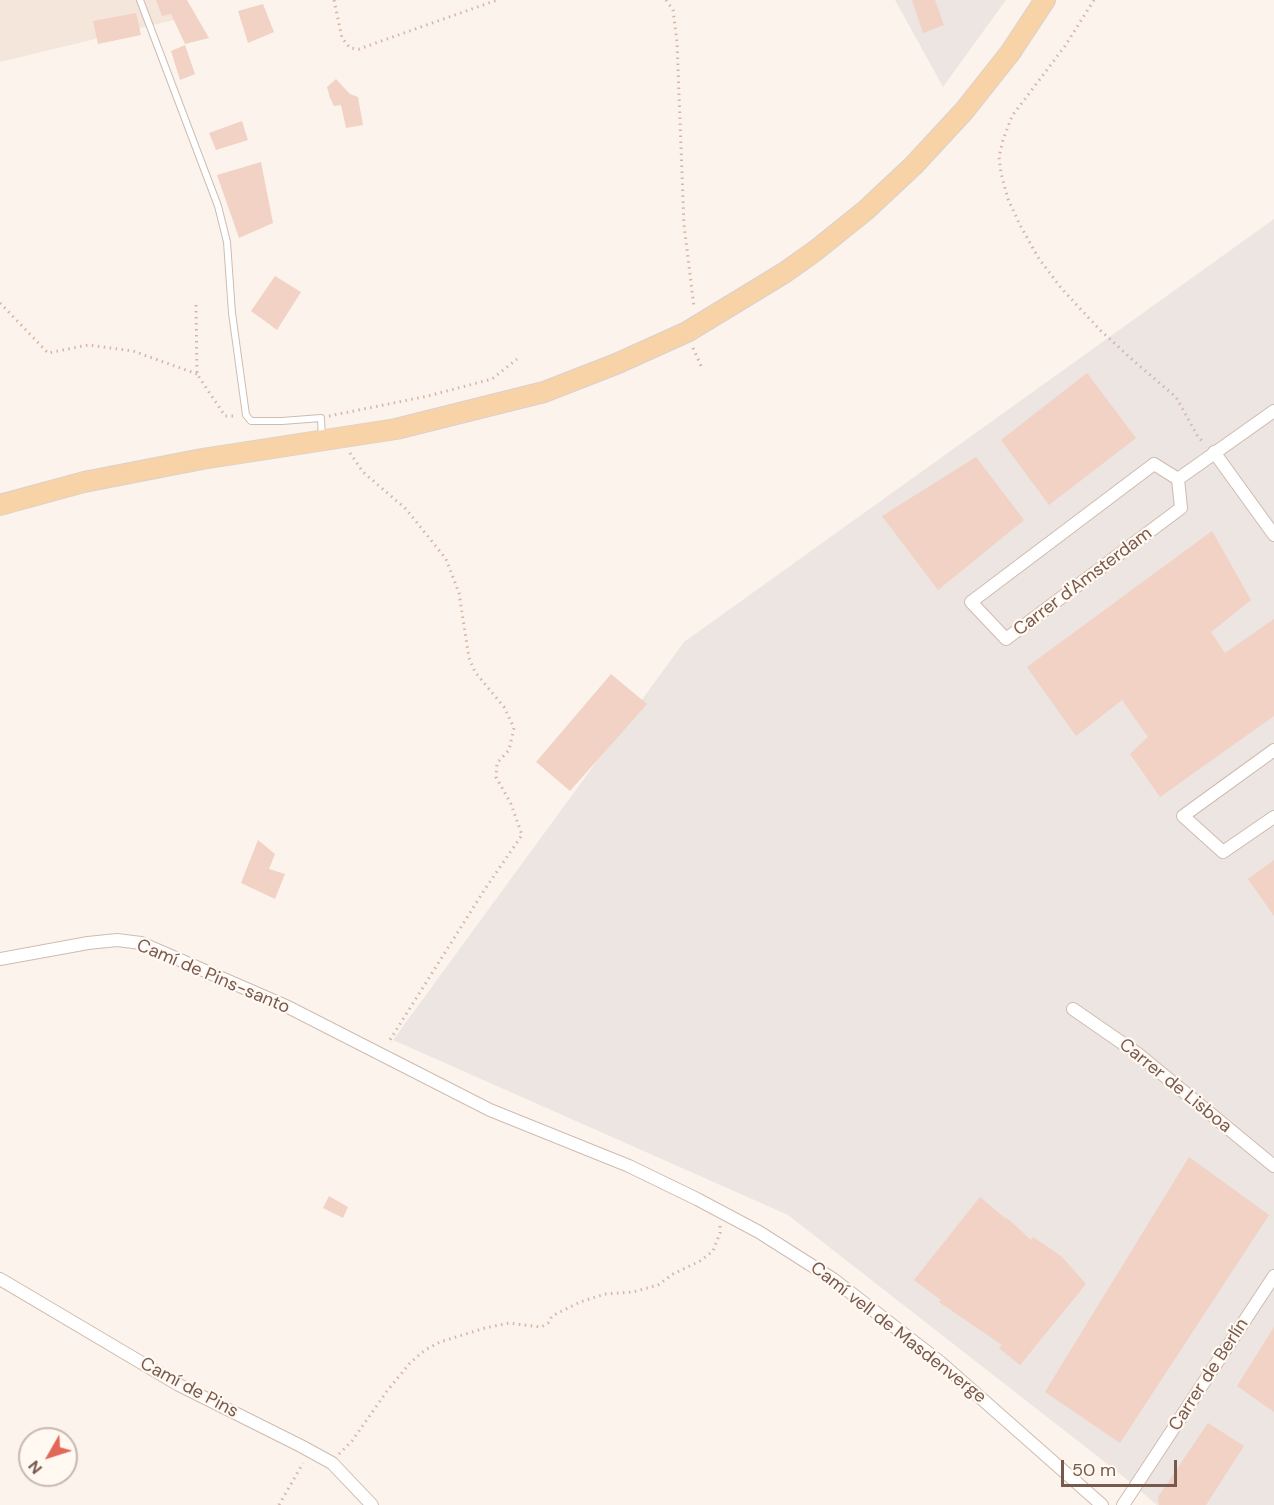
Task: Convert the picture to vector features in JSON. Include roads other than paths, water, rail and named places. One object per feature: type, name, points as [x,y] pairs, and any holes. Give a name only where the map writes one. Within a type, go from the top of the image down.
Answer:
[{"type":"main road","points":[[0,505],[84,482],[170,465],[396,429],[544,392],[616,364],[695,327],[784,273],[866,210],[914,165],[977,94],[1010,53],[1045,0]]},
{"type":"street","points":[[1178,479],[1274,411]]},
{"type":"street","points":[[1214,452],[1274,535]]},
{"type":"street","name":"Carrer d'Amsterdam","points":[[1154,464],[1178,479],[1181,508],[1006,639],[971,602],[1154,464]]},
{"type":"street","points":[[1274,750],[1183,816],[1223,852],[1274,817]]},
{"type":"street","name":"Camí de Pins-santo","points":[[0,959],[88,943],[117,940],[141,943],[288,1007],[382,1054]]},
{"type":"street","name":"Carrer de Lisboa","points":[[1073,1009],[1138,1054],[1274,1166]]},
{"type":"street","name":"Camí vell de Masdenverge","points":[[382,1054],[490,1110],[629,1166],[697,1198],[759,1232],[833,1279],[940,1362],[1102,1505]]},
{"type":"street","name":"Carrer de Berlín","points":[[1123,1505],[1274,1276]]},
{"type":"street","name":"Camí de Pins","points":[[0,1279],[178,1385],[332,1463],[372,1505]]},
{"type":"lane","points":[[140,0],[221,215],[227,242],[232,313],[246,416],[251,421],[321,418],[322,441]]}]
